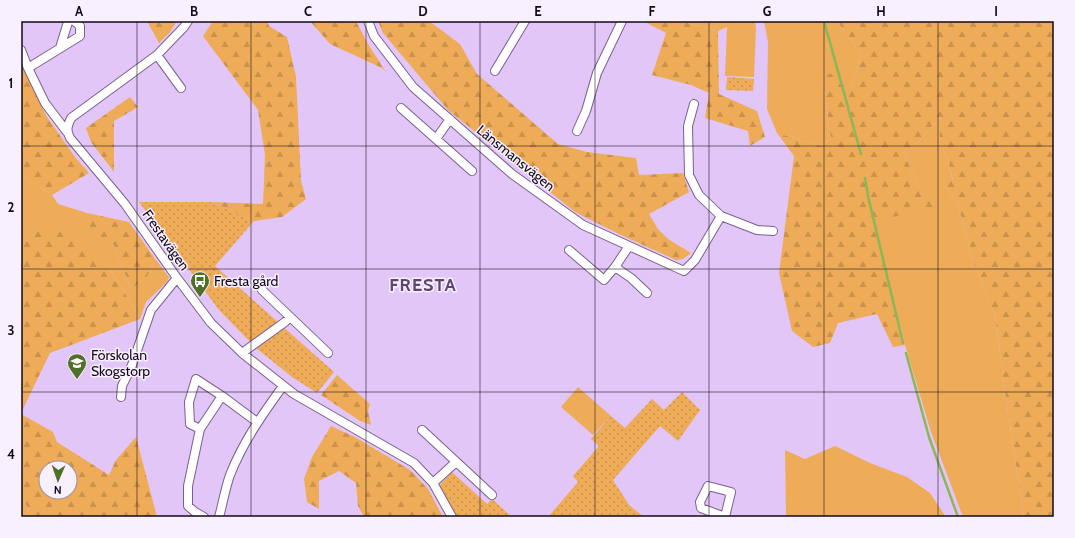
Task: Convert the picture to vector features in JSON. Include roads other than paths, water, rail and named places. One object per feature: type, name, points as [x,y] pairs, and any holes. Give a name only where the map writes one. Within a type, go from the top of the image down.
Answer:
[{"type":"street","points":[[60,48],[68,22],[70,21]]},
{"type":"street","points":[[28,68],[80,36],[80,26],[74,21]]},
{"type":"street","points":[[67,132],[71,118],[157,55],[188,21]]},
{"type":"street","name":"Länsmansvägen","points":[[368,21],[374,36],[413,87],[512,174],[582,225],[684,271],[695,260],[721,216]]},
{"type":"street","points":[[495,71],[525,21]]},
{"type":"street","points":[[577,131],[586,111],[597,73],[622,21]]},
{"type":"street","name":"Frestavägen","points":[[21,50],[45,103],[70,138],[125,204],[211,323],[242,353],[294,394],[414,463],[433,483],[452,517]]},
{"type":"street","points":[[157,55],[181,88]]},
{"type":"street","points":[[694,104],[688,126],[689,175],[698,195],[721,216],[757,230],[773,231]]},
{"type":"street","points":[[401,108],[472,171]]},
{"type":"street","points":[[436,139],[450,119]]},
{"type":"street","points":[[569,250],[604,280],[629,246]]},
{"type":"street","points":[[615,267],[631,278],[647,293]]},
{"type":"street","points":[[121,397],[122,386],[132,365],[151,310],[177,278]]},
{"type":"street","points":[[262,290],[328,353]]},
{"type":"street","points":[[242,353],[290,317]]},
{"type":"street","points":[[200,429],[190,424],[189,402],[196,379],[257,422]]},
{"type":"street","points":[[219,517],[230,476],[243,447],[257,422],[283,386]]},
{"type":"street","points":[[204,517],[188,506],[188,486],[200,429],[222,396]]},
{"type":"street","points":[[422,430],[492,495]]},
{"type":"street","points":[[433,483],[456,462]]},
{"type":"waterway","points":[[824,21],[861,154]]},
{"type":"waterway","points":[[865,178],[903,343]]},
{"type":"waterway","points":[[906,353],[929,437],[958,517]]},
{"type":"place","name":"Fresta gård","points":[[200,298]]},
{"type":"place","name":"Förskolan Skogstorp","points":[[77,380]]},
{"type":"district","name":"FRESTA","points":[[423,285]]}]
